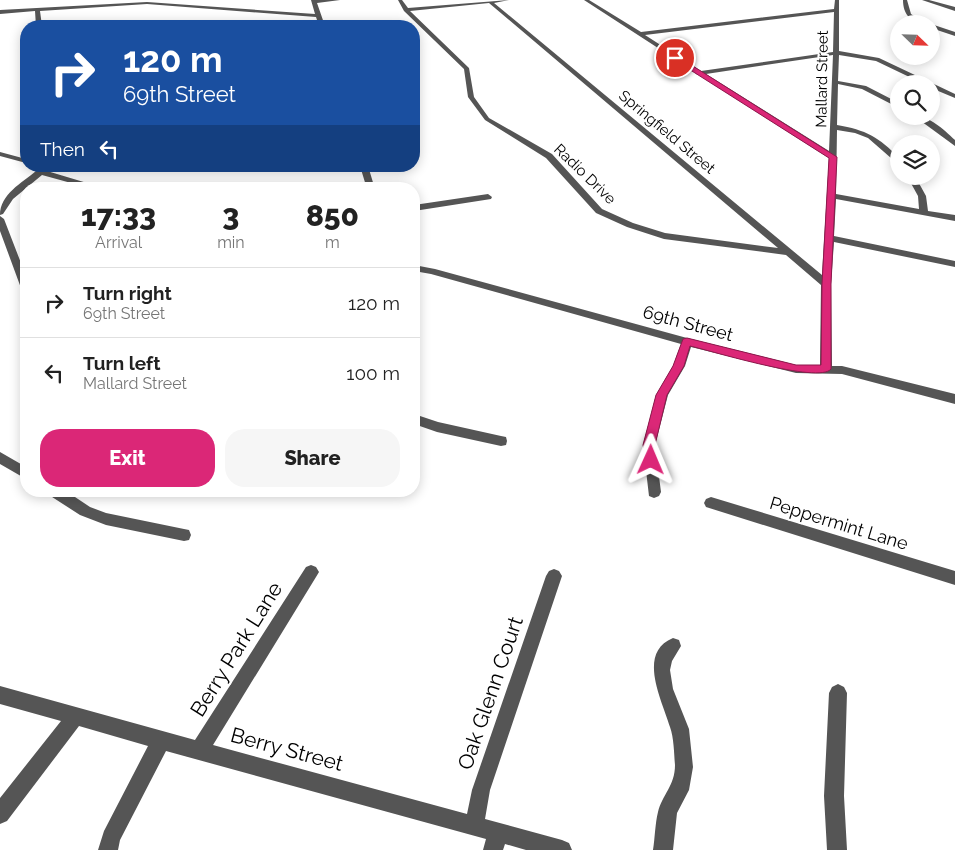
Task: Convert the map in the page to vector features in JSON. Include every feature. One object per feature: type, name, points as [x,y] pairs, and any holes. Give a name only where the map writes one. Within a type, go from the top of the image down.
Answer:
[{"type":"street","points":[[320,20],[313,1],[338,0]]},
{"type":"street","name":"Radio Drive","points":[[400,0],[406,10],[416,20]]},
{"type":"street","points":[[406,10],[478,1],[507,0]]},
{"type":"street","points":[[586,0],[641,34],[698,73],[833,157]]},
{"type":"street","name":"Mallard Street","points":[[826,369],[826,284],[832,196],[837,0]]},
{"type":"street","points":[[905,0],[906,12],[908,15]]},
{"type":"street","points":[[924,0],[955,9]]},
{"type":"street","name":"Springfield Street","points":[[490,2],[826,284]]},
{"type":"street","points":[[0,12],[147,3],[319,16]]},
{"type":"street","points":[[37,10],[38,20]]},
{"type":"street","points":[[641,34],[837,10]]},
{"type":"street","name":"Radio Drive","points":[[420,24],[467,69],[471,97],[487,119],[549,156],[599,210],[630,225],[664,236],[791,253]]},
{"type":"street","points":[[940,29],[955,34]]},
{"type":"street","points":[[698,73],[836,53],[877,59],[911,75]]},
{"type":"street","points":[[835,82],[864,87],[890,101]]},
{"type":"street","points":[[940,89],[955,96]]},
{"type":"street","points":[[932,125],[955,144]]},
{"type":"street","points":[[834,127],[873,136],[890,154]]},
{"type":"street","points":[[0,154],[20,159]]},
{"type":"street","points":[[27,182],[38,172]]},
{"type":"street","points":[[54,172],[83,182]]},
{"type":"street","points":[[915,185],[922,196],[924,212]]},
{"type":"street","points":[[0,212],[10,197],[20,188]]},
{"type":"street","points":[[832,196],[955,218]]},
{"type":"street","points":[[420,207],[488,197]]},
{"type":"street","points":[[0,219],[20,273]]},
{"type":"street","points":[[829,238],[955,264]]},
{"type":"street","points":[[15,261],[20,259]]},
{"type":"street","name":"69th Street","points":[[420,269],[687,342],[796,369],[842,370],[955,399]]},
{"type":"street","points":[[654,492],[649,445],[662,395],[679,366],[687,342]]},
{"type":"street","points":[[420,420],[437,427],[501,441]]},
{"type":"street","points":[[0,457],[20,470]]},
{"type":"street","points":[[63,497],[85,511],[106,519],[184,535]]},
{"type":"street","name":"Peppermint Lane","points":[[712,503],[955,578]]},
{"type":"street","name":"Berry Park Lane","points":[[199,750],[311,572]]},
{"type":"street","name":"Oak Glenn Court","points":[[474,825],[481,790],[554,576]]},
{"type":"street","points":[[662,850],[668,812],[680,790],[684,767],[680,729],[664,688],[662,670],[664,658],[673,646]]},
{"type":"street","points":[[837,850],[834,796],[838,693]]},
{"type":"street","name":"Berry Street","points":[[0,695],[161,741],[474,825],[495,841],[562,850]]},
{"type":"street","points":[[0,814],[75,717]]},
{"type":"street","points":[[108,850],[111,838],[161,741]]},
{"type":"route","points":[[651,460],[649,445],[662,395],[679,366],[687,342],[796,369],[826,369],[826,284],[833,157],[825,154],[675,58]]}]
